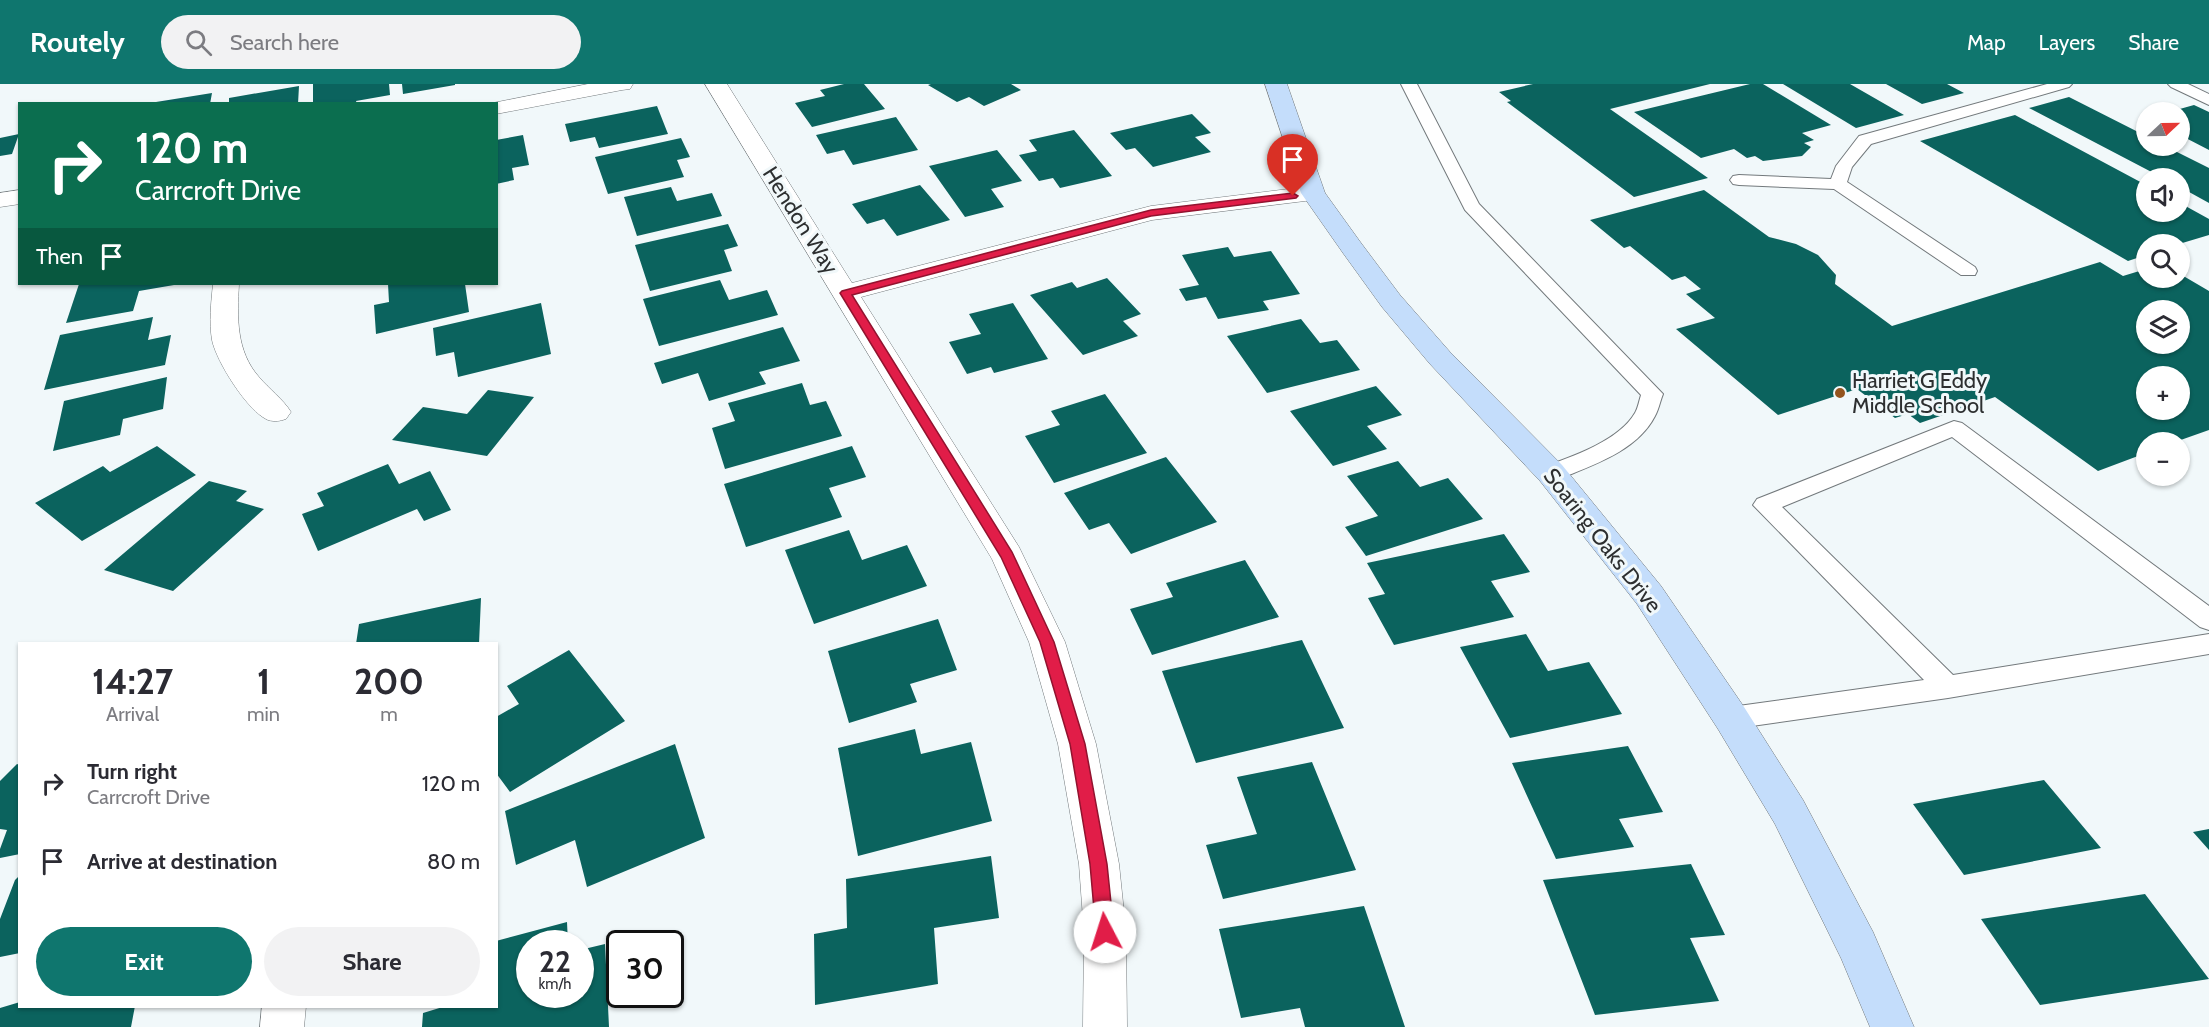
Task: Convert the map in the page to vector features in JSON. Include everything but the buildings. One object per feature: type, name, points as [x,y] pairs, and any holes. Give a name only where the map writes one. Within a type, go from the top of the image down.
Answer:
[{"type":"street","points":[[498,108],[622,84]]},
{"type":"street","name":"Hendon Way","points":[[716,84],[1007,556],[1047,642],[1077,744],[1098,864],[1105,932],[1105,1027]]},
{"type":"street","name":"Soaring Oaks Drive","points":[[1276,84],[1313,193],[1390,301],[1440,358],[1551,473],[1649,595],[1731,718],[1789,812],[1858,947],[1892,1027]]},
{"type":"street","points":[[846,293],[1151,213],[1313,193]]},
{"type":"street","points":[[0,200],[18,197]]},
{"type":"street","points":[[226,285],[224,333],[231,358],[245,382],[276,412]]},
{"type":"street","points":[[282,1027],[284,1008]]},
{"type":"lane","points":[[1408,84],[1471,206],[1652,394],[1644,416],[1626,435],[1592,457],[1551,473]]},
{"type":"lane","points":[[1838,184],[1844,166],[1864,140],[2064,84]]},
{"type":"lane","points":[[2176,84],[2209,100]]},
{"type":"lane","points":[[1739,180],[1838,184],[1968,271]]},
{"type":"lane","points":[[1948,687],[1765,505],[1954,428],[2209,620]]},
{"type":"lane","points":[[1731,718],[1948,687],[2209,644]]},
{"type":"place","name":"Harriet G Eddy Middle School","points":[[1840,393]]},
{"type":"route","points":[[1105,932],[1098,864],[1077,744],[1047,642],[1007,556],[846,293],[1151,213],[1293,196]]}]
